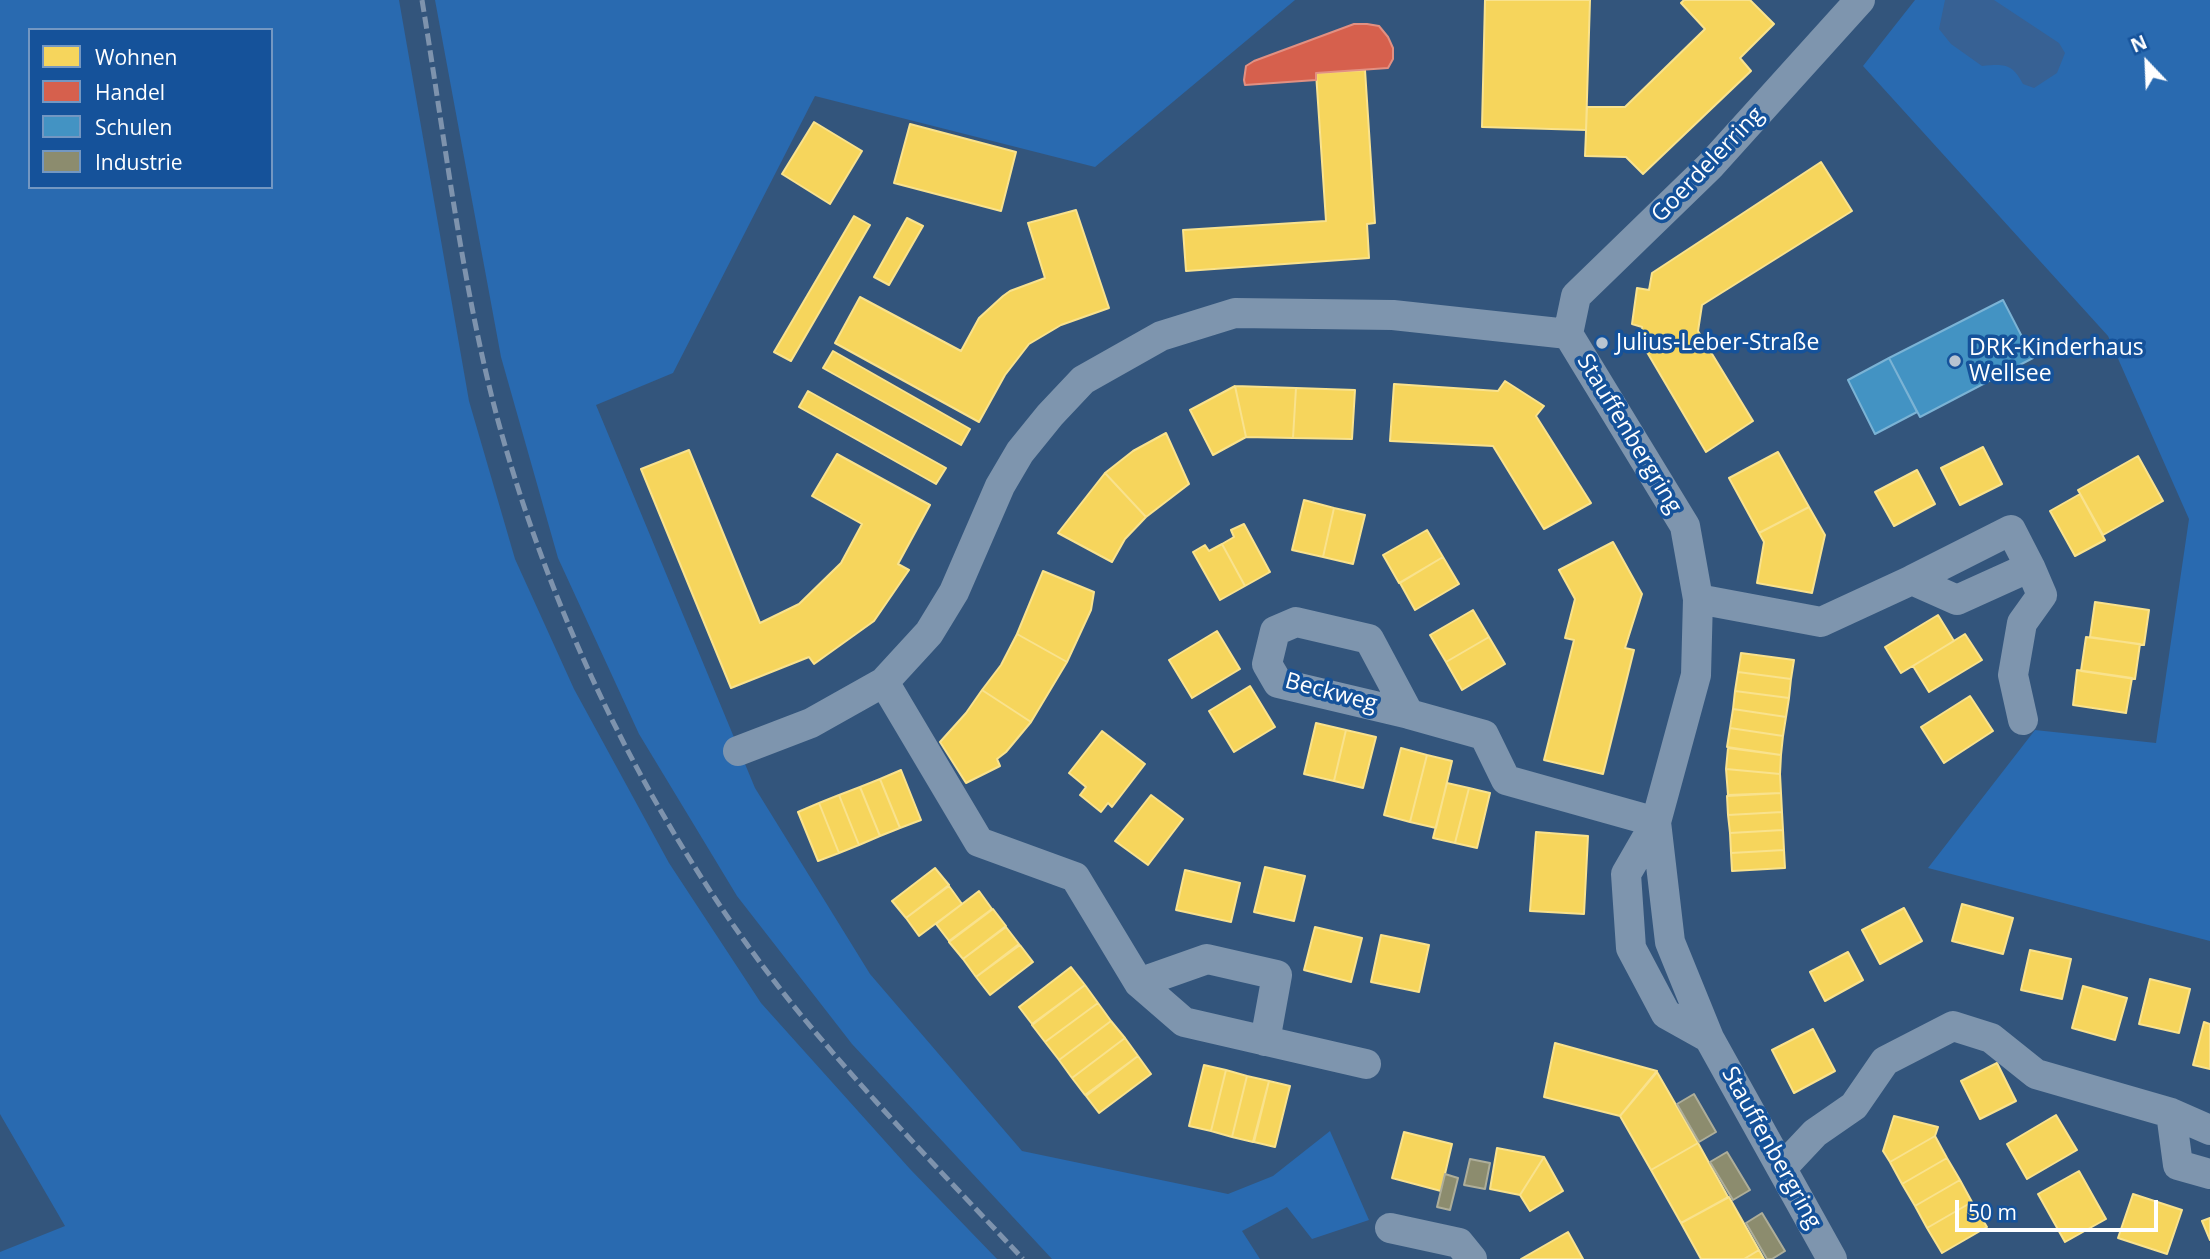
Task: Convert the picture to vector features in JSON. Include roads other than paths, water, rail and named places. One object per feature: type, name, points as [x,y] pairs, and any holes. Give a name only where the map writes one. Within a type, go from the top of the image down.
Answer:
[{"type":"street","name":"Goerdelerring","points":[[1569,334],[1576,296],[1710,166],[1860,0]]},
{"type":"street","points":[[738,751],[811,723],[884,682],[929,633],[954,592],[1000,486],[1020,452],[1083,380],[1161,336],[1236,313],[1393,315],[1569,334]]},
{"type":"street","name":"Stauffenbergring","points":[[1569,334],[1685,526],[1698,599],[1696,675],[1656,822],[1626,874],[1631,948],[1666,1014],[1709,1038],[1832,1259]]},
{"type":"street","points":[[1698,599],[1821,622],[2011,530],[2042,595],[2022,624],[2013,675],[2023,720]]},
{"type":"street","points":[[1912,580],[1957,600],[2030,566]]},
{"type":"street","points":[[884,682],[979,842],[1075,877],[1139,983],[1184,1022],[1366,1063]]},
{"type":"street","name":"Beckweg","points":[[1409,713],[1484,735],[1506,780],[1656,822]]},
{"type":"street","points":[[1139,983],[1206,960],[1277,975],[1265,1041]]},
{"type":"street","points":[[1782,1168],[1815,1133],[1854,1106],[1885,1060],[1953,1026],[1991,1038],[2036,1074],[2171,1114],[2210,1130]]},
{"type":"street","points":[[2171,1114],[2178,1165],[2210,1174]]},
{"type":"street","points":[[1390,1228],[1459,1243],[1472,1259]]},
{"type":"railway","points":[[422,0],[455,210],[484,366],[521,497],[581,655],[658,806],[702,879],[750,948],[801,1015],[855,1078],[1023,1259]]},
{"type":"place","name":"Julius-Leber-Straße","points":[[1602,343]]},
{"type":"place","name":"DRK-Kinderhaus Wellsee","points":[[1955,361]]}]
